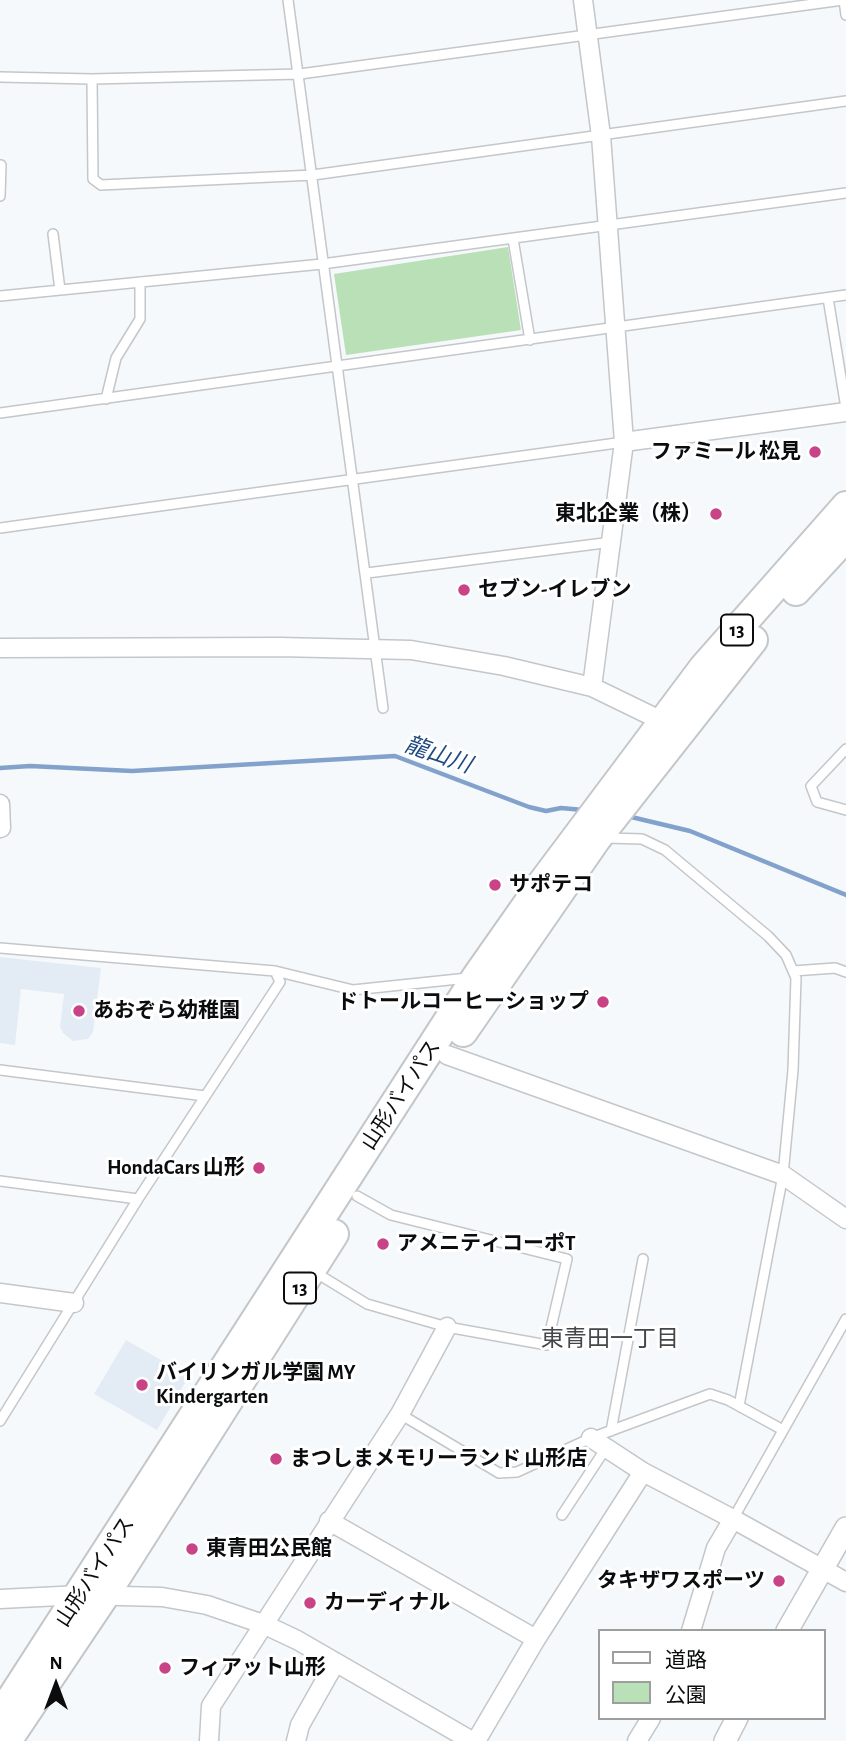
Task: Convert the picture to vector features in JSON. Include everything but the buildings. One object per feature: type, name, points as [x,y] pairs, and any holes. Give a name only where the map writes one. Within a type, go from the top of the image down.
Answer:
[{"type":"highway","name":"山形バイパス","points":[[640,766],[662,721],[704,667],[846,506]]},
{"type":"highway","name":"山形バイパス","points":[[7,1741],[91,1597],[477,976],[640,766],[846,537]]},
{"type":"highway","name":"山形バイパス","points":[[0,1716],[91,1597],[312,1270],[589,833]]},
{"type":"street","points":[[583,0],[601,136],[624,442],[592,687]]},
{"type":"street","points":[[624,442],[846,410]]},
{"type":"street","points":[[0,648],[411,650],[504,666],[592,687],[662,721]]},
{"type":"street","points":[[0,804],[1,833]]},
{"type":"street","points":[[447,1055],[783,1175],[846,1219]]},
{"type":"street","points":[[0,1293],[74,1303]]},
{"type":"street","points":[[209,1741],[211,1706],[400,1414],[447,1327]]},
{"type":"street","points":[[591,1438],[609,1440],[643,1472],[846,1583]]},
{"type":"street","points":[[0,1599],[162,1597],[207,1605],[263,1624],[474,1741],[643,1472]]},
{"type":"street","points":[[692,1629],[716,1548],[733,1519]]},
{"type":"street","points":[[329,1521],[536,1639]]},
{"type":"street","points":[[788,1629],[846,1528]]},
{"type":"street","points":[[296,1741],[300,1725],[335,1663]]},
{"type":"street","points":[[637,1741],[650,1720]]},
{"type":"street","points":[[724,1741],[736,1720]]},
{"type":"lane","points":[[288,0],[383,708]]},
{"type":"lane","points":[[0,78],[92,79],[300,74],[844,0],[846,15]]},
{"type":"lane","points":[[92,79],[93,179],[100,185],[313,176],[846,101]]},
{"type":"lane","points":[[0,196],[1,165]]},
{"type":"lane","points":[[0,296],[323,264],[846,194]]},
{"type":"lane","points":[[53,234],[60,290]]},
{"type":"lane","points":[[513,239],[530,340]]},
{"type":"lane","points":[[106,399],[116,358],[140,319],[140,282]]},
{"type":"lane","points":[[0,413],[846,295]]},
{"type":"lane","points":[[828,298],[846,410]]},
{"type":"lane","points":[[0,528],[624,442]]},
{"type":"lane","points":[[367,573],[612,542]]},
{"type":"lane","points":[[846,749],[811,786],[817,802],[846,810]]},
{"type":"lane","points":[[589,833],[642,839],[665,850],[768,936],[786,955],[796,978],[793,1070],[783,1175],[739,1406]]},
{"type":"lane","points":[[0,948],[275,971],[353,990],[477,976]]},
{"type":"lane","points":[[793,971],[835,968],[846,972]]},
{"type":"lane","points":[[0,1421],[138,1199],[280,982],[275,971]]},
{"type":"lane","points":[[0,1070],[205,1096]]},
{"type":"lane","points":[[0,1181],[138,1199]]},
{"type":"lane","points":[[312,1270],[367,1304],[447,1327],[547,1345],[567,1259],[391,1215],[357,1196]]},
{"type":"lane","points":[[562,1516],[609,1440],[643,1259]]},
{"type":"lane","points":[[733,1519],[846,1319]]},
{"type":"lane","points":[[609,1440],[710,1394],[783,1430]]},
{"type":"lane","points":[[400,1414],[499,1473],[517,1472],[591,1438]]},
{"type":"shaded area","name":"あおぞら幼稚園","points":[[0,957],[101,968],[93,1032],[88,1039],[73,1041],[63,1033],[60,1027],[64,994],[21,989],[15,1045],[0,1043]]},
{"type":"shaded area","name":"バイリンガル学園 MY Kindergarten","points":[[126,1340],[189,1376],[157,1430],[94,1394]]},
{"type":"green space","points":[[508,247],[521,330],[346,355],[334,274]]},
{"type":"waterway","name":"龍山川","points":[[0,768],[30,766],[132,771],[395,756],[529,807],[546,811],[561,808],[583,810]]},
{"type":"waterway","name":"龍山川","points":[[627,816],[690,831],[846,895]]},
{"type":"place","name":"ファミール 松見","points":[[815,452]]},
{"type":"place","name":"東北企業（株）","points":[[716,514]]},
{"type":"place","name":"セブン-イレブン","points":[[464,590]]},
{"type":"place","name":"サポテコ","points":[[495,885]]},
{"type":"place","name":"ドトールコーヒーショップ","points":[[603,1002]]},
{"type":"place","name":"あおぞら幼稚園","points":[[79,1011]]},
{"type":"place","name":"HondaCars 山形","points":[[259,1168]]},
{"type":"place","name":"アメニティコーポT","points":[[383,1244]]},
{"type":"place","name":"バイリンガル学園 MY Kindergarten","points":[[142,1385]]},
{"type":"place","name":"まつしまメモリーランド 山形店","points":[[276,1459]]},
{"type":"place","name":"東青田公民館","points":[[192,1549]]},
{"type":"place","name":"タキザワスポーツ","points":[[779,1581]]},
{"type":"place","name":"カーディナル","points":[[310,1603]]},
{"type":"place","name":"フィアット山形","points":[[165,1668]]},
{"type":"district","name":"東青田一丁目","points":[[610,1339]]}]
